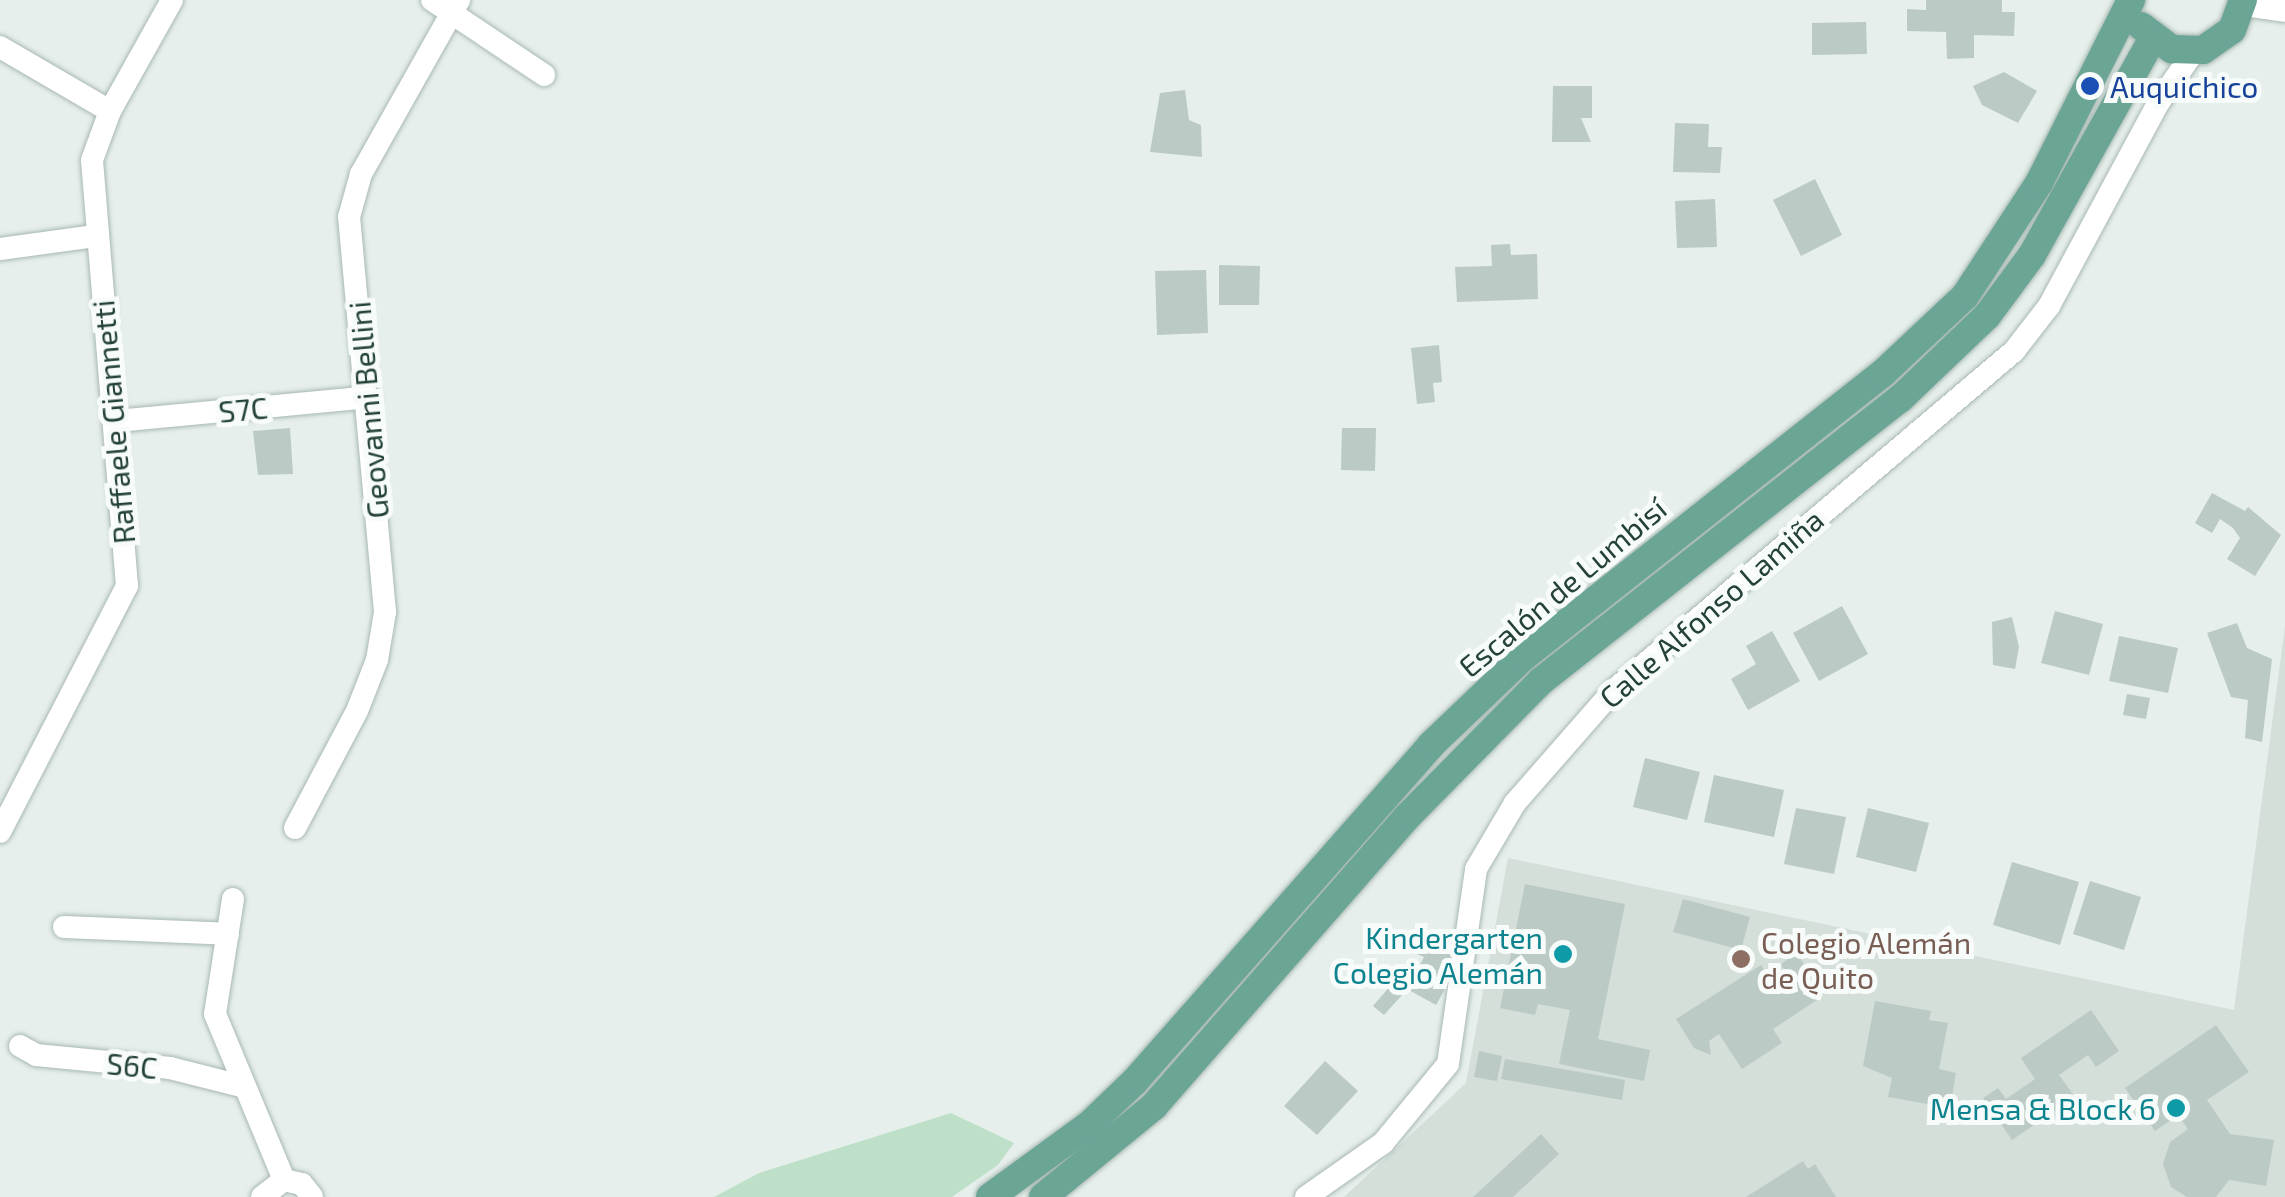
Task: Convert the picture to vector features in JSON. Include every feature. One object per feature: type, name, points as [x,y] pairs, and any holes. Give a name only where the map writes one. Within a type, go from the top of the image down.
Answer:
[{"type":"main road","points":[[2132,0],[2152,39],[2194,51],[2226,36],[2243,3]]},
{"type":"main road","name":"Escalón de Lumbisí","points":[[990,1197],[1090,1124],[1135,1081],[1432,745],[1500,679],[1883,373],[1951,310],[2002,248],[2132,0]]},
{"type":"main road","name":"Escalón de Lumbisí","points":[[1043,1197],[1154,1106],[1407,817],[1540,681],[1900,398],[1987,316],[2032,255],[2152,39]]},
{"type":"street","name":"Raffaele Giannetti","points":[[0,832],[8,791],[127,586],[118,421],[95,236],[92,160],[110,110],[172,0]]},
{"type":"street","points":[[432,0],[456,6],[544,75]]},
{"type":"street","points":[[2243,3],[2285,12]]},
{"type":"street","name":"Geovanni Bellini","points":[[295,828],[378,660],[385,612],[349,217],[361,174],[456,6]]},
{"type":"street","points":[[0,46],[110,110]]},
{"type":"street","name":"Calle Alfonso Lamiña","points":[[1306,1197],[1382,1144],[1448,1064],[1476,869],[1515,803],[1613,691],[2014,351],[2049,306],[2159,102],[2194,51]]},
{"type":"street","points":[[0,249],[95,236]]},
{"type":"street","name":"S7C","points":[[118,421],[368,398]]},
{"type":"street","points":[[233,899],[216,1014],[284,1180]]},
{"type":"street","points":[[64,927],[228,934]]},
{"type":"street","name":"S6C","points":[[20,1046],[36,1055],[170,1068],[245,1087]]},
{"type":"street","points":[[262,1197],[284,1180]]},
{"type":"street","points":[[284,1180],[302,1184],[312,1197]]},
{"type":"shaded area","name":"Colegio Alemán de Quito","points":[[2285,626],[2285,1197],[1344,1197],[1466,1083],[1508,858],[2234,1010]]},
{"type":"green space","points":[[951,1113],[1014,1143],[998,1165],[952,1197],[714,1197],[759,1173]]},
{"type":"building","points":[[1926,0],[2002,0],[2002,12],[2015,12],[2014,36],[1974,35],[1974,58],[1947,59],[1946,32],[1907,31],[1907,9],[1926,10]]},
{"type":"building","points":[[1866,22],[1867,54],[1812,55],[1812,23]]},
{"type":"building","points":[[2004,72],[2037,91],[2018,123],[1982,105],[1973,86]]},
{"type":"building","points":[[1553,86],[1592,86],[1592,118],[1581,118],[1591,142],[1552,142]]},
{"type":"building","points":[[1185,90],[1189,120],[1201,125],[1202,157],[1150,152],[1160,93]]},
{"type":"building","points":[[1675,123],[1709,124],[1708,147],[1722,147],[1720,173],[1673,172]]},
{"type":"building","points":[[1815,179],[1842,235],[1801,256],[1773,200]]},
{"type":"building","points":[[1715,199],[1717,247],[1677,248],[1675,201]]},
{"type":"building","points":[[1510,244],[1511,255],[1537,254],[1538,299],[1457,302],[1455,267],[1492,266],[1491,245]]},
{"type":"building","points":[[1219,265],[1260,266],[1259,305],[1219,305]]},
{"type":"building","points":[[1206,270],[1208,333],[1157,335],[1155,271]]},
{"type":"building","points":[[1439,345],[1442,382],[1433,383],[1435,402],[1417,404],[1411,348]]},
{"type":"building","points":[[290,428],[293,474],[258,475],[253,431]]},
{"type":"building","points":[[1342,428],[1376,428],[1375,471],[1341,470]]},
{"type":"building","points":[[2212,493],[2245,511],[2248,507],[2281,535],[2255,576],[2227,559],[2240,538],[2233,528],[2220,519],[2212,533],[2195,523]]},
{"type":"building","points":[[1842,606],[1868,654],[1819,681],[1793,633]]},
{"type":"building","points":[[2055,611],[2103,624],[2089,675],[2041,663]]},
{"type":"building","points":[[2012,617],[2019,647],[2015,669],[1993,665],[1992,622]]},
{"type":"building","points":[[2237,623],[2247,648],[2272,659],[2262,742],[2245,738],[2248,700],[2231,697],[2207,633]]},
{"type":"building","points":[[1772,631],[1800,681],[1748,710],[1731,679],[1756,664],[1746,646]]},
{"type":"building","points":[[2119,636],[2178,648],[2168,693],[2109,681]]},
{"type":"building","points":[[2127,694],[2150,698],[2146,719],[2123,715]]},
{"type":"building","points":[[1645,758],[1700,772],[1687,820],[1633,807]]},
{"type":"building","points":[[1714,775],[1784,790],[1774,837],[1704,822]]},
{"type":"building","points":[[1796,808],[1846,817],[1834,874],[1784,864]]},
{"type":"building","points":[[1868,808],[1929,823],[1916,872],[1856,857]]},
{"type":"building","points":[[2012,862],[2079,882],[2060,945],[1993,925]]},
{"type":"building","points":[[2090,881],[2141,897],[2124,950],[2073,934]]},
{"type":"building","name":"Kindergarten Colegio Alemán","points":[[1525,884],[1625,904],[1598,1039],[1650,1050],[1644,1081],[1559,1064],[1570,1010],[1538,1004],[1535,1015],[1500,1008]]},
{"type":"building","points":[[1683,899],[1750,917],[1741,950],[1673,932]]},
{"type":"building","points":[[1425,933],[1450,945],[1449,982],[1436,1005],[1407,989],[1424,957],[1414,953]]},
{"type":"building","points":[[1797,953],[1817,985],[1811,990],[1817,1000],[1773,1029],[1782,1043],[1742,1069],[1719,1034],[1709,1041],[1711,1055],[1694,1048],[1676,1019],[1761,965],[1775,986],[1788,977],[1781,964]]},
{"type":"building","points":[[1391,985],[1402,995],[1384,1015],[1373,1006]]},
{"type":"building","points":[[1875,1001],[1931,1011],[1929,1020],[1948,1023],[1939,1069],[1956,1073],[1950,1108],[1888,1097],[1892,1078],[1863,1066]]},
{"type":"building","points":[[2091,1010],[2119,1051],[2096,1067],[2088,1055],[2059,1075],[2075,1097],[2012,1140],[1983,1098],[1998,1088],[2006,1099],[2035,1079],[2021,1058]]},
{"type":"building","name":"Mensa & Block 6","points":[[2216,1025],[2249,1072],[2207,1100],[2230,1134],[2274,1140],[2266,1186],[2229,1180],[2216,1197],[2187,1197],[2171,1187],[2163,1164],[2170,1142],[2188,1129],[2178,1115],[2155,1131],[2125,1088]]},
{"type":"building","points":[[1479,1051],[1502,1056],[1497,1081],[1474,1077]]},
{"type":"building","points":[[1505,1059],[1625,1080],[1622,1100],[1501,1079]]},
{"type":"building","points":[[1325,1061],[1358,1091],[1317,1135],[1284,1106]]},
{"type":"building","points":[[1541,1134],[1559,1154],[1513,1197],[1473,1197]]},
{"type":"building","points":[[1803,1161],[1808,1169],[1815,1164],[1836,1197],[1746,1197]]},
{"type":"place","name":"Auquichico","points":[[2090,86]]},
{"type":"place","name":"Kindergarten Colegio Alemán","points":[[1563,954]]},
{"type":"place","name":"Colegio Alemán de Quito","points":[[1741,959]]},
{"type":"place","name":"Mensa & Block 6","points":[[2176,1108]]}]
